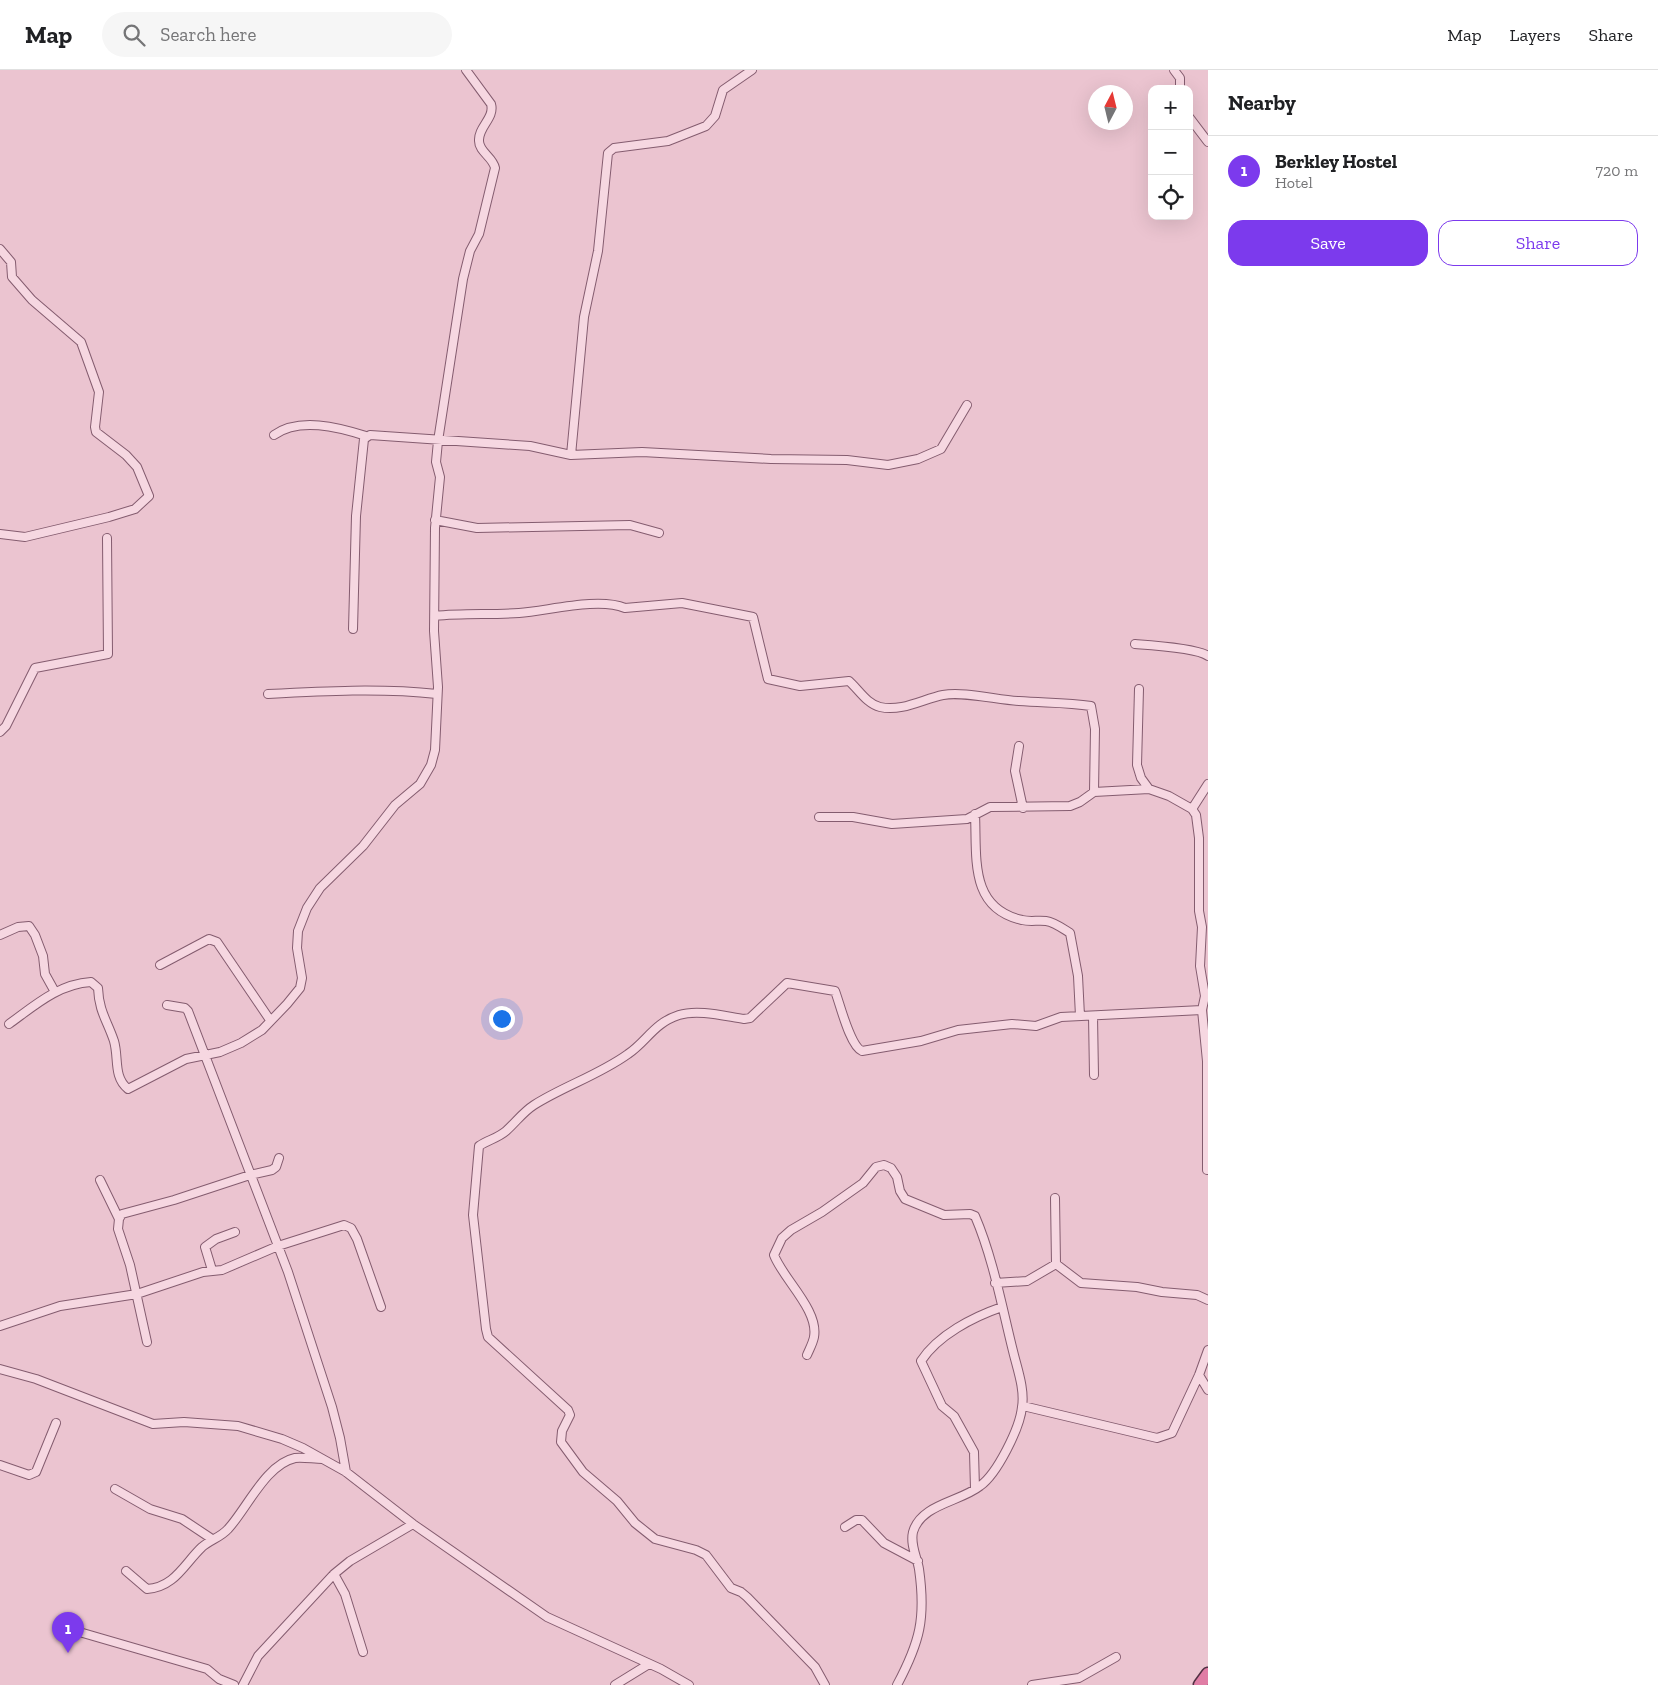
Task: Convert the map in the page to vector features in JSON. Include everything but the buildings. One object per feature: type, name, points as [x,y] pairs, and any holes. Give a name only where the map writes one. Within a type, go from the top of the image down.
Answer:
[{"type":"highway","points":[[1200,1685],[1208,1674]]},
{"type":"street","points":[[9,1024],[54,992],[76,983],[91,982],[98,988],[99,1007],[114,1042],[121,1084],[128,1089],[186,1059],[205,1056],[255,1035],[287,1004],[300,988],[302,978],[297,948],[298,931],[320,888],[363,846],[395,805],[425,778],[435,750],[438,669],[435,616],[435,520],[440,477],[436,462],[438,441],[463,279],[470,251],[479,234],[495,168],[494,162],[482,151],[479,139],[484,124],[492,111],[492,104],[466,70]]},
{"type":"street","points":[[571,455],[584,317],[598,251],[608,152],[614,148],[668,141],[706,126],[715,116],[723,90],[752,70]]},
{"type":"street","points":[[1174,70],[1180,78],[1180,85]]},
{"type":"street","points":[[1193,122],[1208,142]]},
{"type":"street","points":[[0,250],[11,262],[12,276],[32,300],[81,342],[99,392],[96,432],[126,455],[138,467],[149,496],[135,509],[109,517],[25,537],[0,534]]},
{"type":"street","points":[[274,435],[285,427],[300,425],[329,427],[366,436],[413,436],[438,441],[530,446],[571,455],[642,452],[771,459],[847,460],[888,465],[918,460],[940,449],[968,405]]},
{"type":"street","points":[[352,629],[356,516],[366,436]]},
{"type":"street","points":[[435,520],[477,528],[630,525],[659,534]]},
{"type":"street","points":[[0,732],[6,726],[36,668],[108,654],[107,538]]},
{"type":"street","points":[[435,616],[463,613],[518,613],[571,606],[617,605],[625,608],[682,603],[753,617],[768,679],[800,686],[849,681],[869,703],[878,707],[888,708],[915,704],[944,694],[1019,701],[1071,702],[1091,706],[1095,729],[1094,792]]},
{"type":"street","points":[[1135,644],[1156,645],[1199,652],[1208,656]]},
{"type":"street","points":[[1139,689],[1138,770],[1149,788]]},
{"type":"street","points":[[268,694],[328,691],[409,691],[437,694]]},
{"type":"street","points":[[1019,746],[1015,771],[1023,808]]},
{"type":"street","points":[[1192,809],[1208,784]]},
{"type":"street","points":[[819,817],[853,817],[892,824],[967,819],[990,807],[1070,806],[1080,802],[1094,792],[1149,788],[1169,796],[1192,809],[1198,824],[1198,903],[1202,926],[1200,966],[1207,996],[1202,1010],[1207,1061],[1207,1170]]},
{"type":"street","points":[[975,814],[981,890],[988,901],[1005,914],[1023,920],[1047,921],[1070,933],[1078,976],[1080,1016]]},
{"type":"street","points":[[0,935],[18,927],[29,926],[35,935],[43,956],[45,974],[54,992]]},
{"type":"street","points":[[160,965],[209,938],[217,942],[270,1020]]},
{"type":"street","points":[[825,1685],[815,1667],[747,1597],[732,1588],[706,1555],[696,1550],[655,1540],[635,1523],[617,1501],[584,1472],[561,1442],[562,1431],[570,1415],[568,1410],[488,1337],[483,1307],[474,1215],[478,1150],[484,1143],[507,1130],[519,1116],[534,1105],[587,1079],[629,1053],[651,1030],[670,1019],[680,1014],[694,1013],[744,1019],[750,1018],[787,983],[835,991],[851,1037],[856,1048],[862,1051],[912,1043],[958,1030],[1012,1024],[1036,1026],[1061,1017],[1202,1010]]},
{"type":"street","points":[[167,1005],[186,1008],[188,1011],[278,1246],[332,1407],[346,1472]]},
{"type":"street","points":[[1093,1016],[1094,1075]]},
{"type":"street","points":[[147,1342],[130,1265],[118,1229],[119,1219],[122,1214],[174,1200],[250,1174],[272,1170],[276,1167],[279,1158]]},
{"type":"street","points":[[807,1355],[815,1336],[811,1319],[802,1298],[778,1264],[774,1255],[776,1247],[782,1238],[791,1230],[822,1212],[863,1183],[876,1167],[884,1165],[891,1168],[897,1177],[900,1191],[905,1199],[944,1215],[970,1214],[975,1216],[1002,1307],[1021,1388],[1023,1406],[1017,1427],[997,1465],[980,1486],[935,1508],[918,1523],[914,1531],[912,1543],[918,1561],[924,1600],[918,1635],[910,1660],[897,1685]]},
{"type":"street","points":[[100,1180],[119,1219]]},
{"type":"street","points":[[1054,1198],[1056,1264]]},
{"type":"street","points":[[0,1326],[60,1306],[84,1301],[104,1301],[137,1294],[212,1270],[222,1270],[278,1246],[344,1225],[351,1228],[366,1260],[380,1307]]},
{"type":"street","points":[[212,1270],[205,1247],[216,1239],[235,1232]]},
{"type":"street","points":[[995,1283],[1027,1281],[1056,1264]]},
{"type":"street","points":[[1056,1264],[1081,1283],[1137,1287],[1162,1292],[1197,1295],[1208,1300]]},
{"type":"street","points":[[975,1489],[974,1452],[954,1416],[942,1406],[921,1361],[947,1336],[970,1320],[1002,1307]]},
{"type":"street","points":[[1023,1406],[1157,1438],[1172,1433],[1199,1376],[1208,1350]]},
{"type":"street","points":[[0,1369],[36,1379],[142,1422],[153,1424],[184,1422],[238,1426],[282,1439],[346,1472],[413,1524],[547,1617],[649,1664],[689,1685]]},
{"type":"street","points":[[1199,1376],[1208,1390]]},
{"type":"street","points":[[0,1465],[29,1475],[36,1472],[56,1423]]},
{"type":"street","points":[[126,1571],[147,1589],[159,1588],[171,1582],[202,1547],[226,1531],[260,1485],[283,1463],[295,1458],[324,1460]]},
{"type":"street","points":[[115,1489],[150,1509],[182,1519],[212,1539]]},
{"type":"street","points":[[845,1527],[856,1520],[862,1520],[884,1543],[918,1561]]},
{"type":"street","points":[[243,1685],[258,1656],[334,1574],[350,1561],[413,1524]]},
{"type":"street","points":[[334,1574],[345,1594],[363,1652]]},
{"type":"street","points":[[69,1629],[206,1669],[219,1680],[234,1685]]},
{"type":"street","points":[[1032,1685],[1079,1678],[1116,1657]]},
{"type":"street","points":[[615,1685],[649,1664]]},
{"type":"place","name":"Berkley Hostel","points":[[68,1653]]}]
